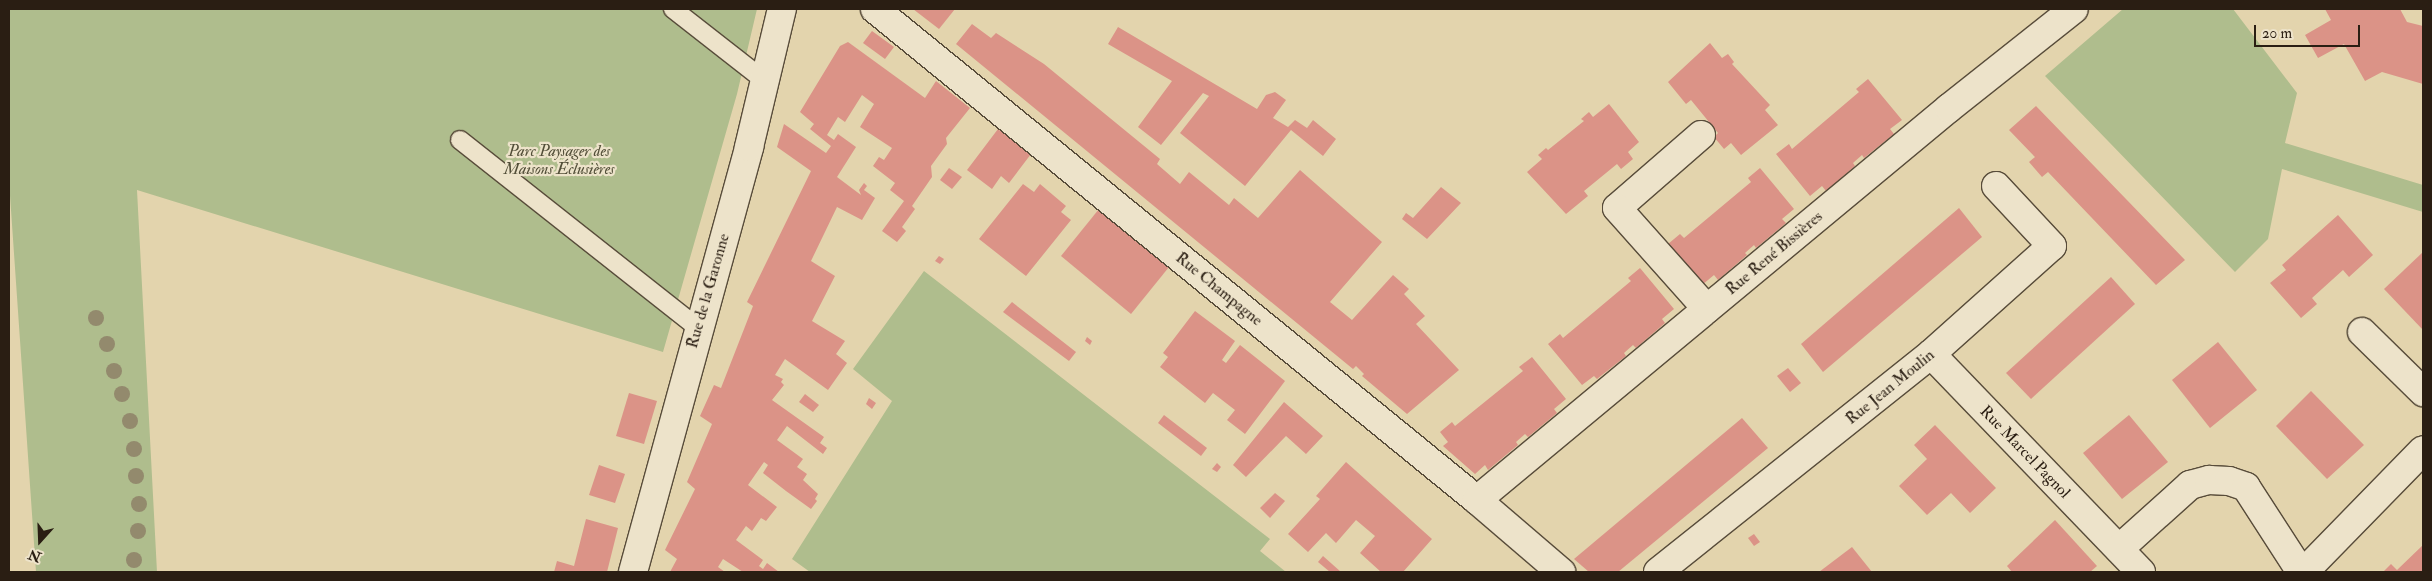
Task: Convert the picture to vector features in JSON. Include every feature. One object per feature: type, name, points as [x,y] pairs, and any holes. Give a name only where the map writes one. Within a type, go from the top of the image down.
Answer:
[{"type":"street","name":"Rue Champagne","points":[[874,9],[1477,500],[1560,572]]},
{"type":"street","name":"Rue René Bissières","points":[[1477,500],[2074,9]]},
{"type":"street","name":"Rue de la Garonne","points":[[632,572],[785,11]]},
{"type":"street","points":[[1701,135],[1617,208],[1707,309]]},
{"type":"street","name":"Rue Jean Moulin","points":[[1658,572],[1931,354],[2052,246],[1996,186]]},
{"type":"street","points":[[2362,332],[2423,392]]},
{"type":"street","name":"Rue Marcel Pagnol","points":[[1931,354],[2141,572]]},
{"type":"street","points":[[2119,549],[2190,486],[2209,480],[2229,481],[2246,487],[2303,572],[2423,450]]},
{"type":"lane","points":[[673,9],[765,81]]},
{"type":"lane","points":[[460,140],[698,328]]},
{"type":"green space","name":"Parc Paysager des Maisons Éclusières","points":[[9,9],[757,9],[737,94],[663,352],[137,190],[157,572],[36,572],[9,181]]},
{"type":"green space","points":[[2123,9],[2233,9],[2297,93],[2285,143],[2423,185],[2423,212],[2282,169],[2268,239],[2235,272],[2045,76]]},
{"type":"green space","points":[[924,271],[1270,539],[1260,551],[1286,572],[810,572],[792,559],[892,401],[853,369]]},
{"type":"building","points":[[913,9],[955,9],[939,29]]},
{"type":"building","points":[[2325,9],[2400,9],[2407,22],[2423,26],[2423,84],[2382,72],[2365,81],[2344,44],[2318,58],[2305,35],[2331,20]]},
{"type":"building","points":[[972,24],[991,38],[996,33],[1044,64],[1160,159],[1157,164],[1180,184],[1189,172],[1229,205],[1234,198],[1258,218],[1300,170],[1382,242],[1330,302],[1352,320],[1393,275],[1409,289],[1404,294],[1425,316],[1416,324],[1459,370],[1407,414],[1362,376],[1364,374],[1356,366],[1353,369],[956,44]]},
{"type":"building","points":[[1118,27],[1257,109],[1266,95],[1275,92],[1286,100],[1273,118],[1288,127],[1295,120],[1307,128],[1313,120],[1336,139],[1323,156],[1291,130],[1245,186],[1180,133],[1209,96],[1203,93],[1161,145],[1138,127],[1172,81],[1108,44]]},
{"type":"building","points":[[872,31],[894,47],[885,59],[863,43]]},
{"type":"building","points":[[848,42],[925,98],[936,81],[970,108],[946,138],[947,144],[931,166],[932,177],[912,206],[915,209],[902,227],[906,231],[897,242],[882,231],[904,201],[890,190],[895,183],[873,166],[879,157],[884,160],[892,148],[860,127],[874,104],[862,95],[845,122],[838,117],[827,135],[834,140],[838,134],[856,147],[837,177],[861,195],[859,190],[864,183],[867,186],[864,190],[875,198],[862,220],[837,207],[811,261],[835,276],[812,321],[845,341],[836,354],[847,363],[828,390],[785,359],[775,375],[783,379],[781,382],[784,385],[772,400],[824,437],[820,443],[827,448],[823,454],[787,426],[777,440],[803,459],[797,467],[807,474],[803,480],[818,494],[815,499],[817,501],[811,509],[786,491],[763,473],[768,465],[764,462],[748,485],[777,507],[766,521],[761,518],[752,531],[746,526],[736,540],[763,560],[759,566],[763,569],[767,563],[779,572],[743,572],[723,559],[718,567],[725,572],[670,572],[677,559],[665,550],[695,489],[687,482],[712,424],[700,416],[714,385],[721,388],[753,306],[747,302],[811,171],[777,147],[784,124],[826,153],[831,146],[810,129],[814,124],[800,112],[840,46]]},
{"type":"building","points":[[1710,43],[1722,58],[1728,54],[1734,62],[1732,64],[1770,105],[1765,110],[1778,125],[1741,155],[1731,143],[1724,149],[1714,137],[1718,133],[1691,100],[1686,104],[1668,82]]},
{"type":"building","points":[[1868,79],[1902,120],[1890,129],[1894,134],[1864,158],[1862,155],[1853,163],[1855,166],[1826,191],[1822,186],[1810,196],[1776,154],[1789,144],[1792,149],[1859,92],[1856,89]]},
{"type":"building","points":[[1609,104],[1639,142],[1628,152],[1633,159],[1621,169],[1617,164],[1584,191],[1588,196],[1566,214],[1527,172],[1542,159],[1538,155],[1546,148],[1548,150],[1584,121],[1581,119],[1589,112],[1593,117]]},
{"type":"building","points":[[2036,106],[2185,260],[2156,285],[2048,172],[2042,177],[2029,162],[2035,157],[2009,130]]},
{"type":"building","points":[[998,129],[1031,154],[1009,183],[1001,176],[992,189],[967,170]]},
{"type":"building","points":[[949,168],[962,177],[952,189],[940,180]]},
{"type":"building","points":[[1760,168],[1794,209],[1782,219],[1786,223],[1756,248],[1754,245],[1745,253],[1747,255],[1718,280],[1714,275],[1702,285],[1668,244],[1680,234],[1684,238],[1751,182],[1748,178]]},
{"type":"building","points":[[1023,184],[1034,192],[1040,184],[1066,206],[1061,212],[1071,220],[1026,276],[979,239]]},
{"type":"building","points":[[1441,187],[1461,203],[1427,239],[1402,219],[1406,213],[1413,218]]},
{"type":"building","points":[[1959,208],[1982,237],[1823,372],[1801,344]]},
{"type":"building","points":[[1099,209],[1169,267],[1131,314],[1061,256]]},
{"type":"building","points":[[2338,215],[2373,255],[2349,277],[2343,270],[2312,298],[2317,304],[2301,318],[2270,283],[2286,270],[2282,265]]},
{"type":"building","points":[[2423,252],[2423,330],[2384,289]]},
{"type":"building","points":[[939,256],[944,259],[940,264],[935,261]]},
{"type":"building","points":[[1640,268],[1674,309],[1662,319],[1665,323],[1636,348],[1633,345],[1624,353],[1626,356],[1597,379],[1594,376],[1582,385],[1548,344],[1560,334],[1563,338],[1631,281],[1628,278]]},
{"type":"building","points":[[2111,277],[2135,304],[2031,399],[2006,373]]},
{"type":"building","points":[[1012,302],[1076,352],[1069,361],[1003,312]]},
{"type":"building","points":[[1195,311],[1235,341],[1222,360],[1226,363],[1240,345],[1285,381],[1245,434],[1227,420],[1235,410],[1213,393],[1205,403],[1160,367],[1168,357],[1163,353]]},
{"type":"building","points":[[1087,337],[1092,341],[1090,345],[1085,341]]},
{"type":"building","points":[[2218,342],[2257,390],[2210,428],[2172,380]]},
{"type":"building","points":[[1532,357],[1566,399],[1554,409],[1557,413],[1528,437],[1525,434],[1516,442],[1518,445],[1488,470],[1485,465],[1475,474],[1443,446],[1448,442],[1440,432],[1452,422],[1455,426],[1523,371],[1519,367]]},
{"type":"building","points":[[1788,368],[1801,383],[1790,392],[1777,376]]},
{"type":"building","points":[[2311,391],[2364,445],[2327,479],[2276,426]]},
{"type":"building","points":[[629,393],[657,401],[644,444],[616,436]]},
{"type":"building","points":[[805,394],[819,405],[813,412],[799,402]]},
{"type":"building","points":[[869,398],[876,403],[872,409],[866,404]]},
{"type":"building","points":[[1284,402],[1323,436],[1306,454],[1286,436],[1246,477],[1233,465]]},
{"type":"building","points":[[1164,415],[1207,448],[1201,456],[1158,423]]},
{"type":"building","points":[[2129,415],[2168,462],[2122,499],[2083,453]]},
{"type":"building","points":[[1742,418],[1768,448],[1618,572],[1589,572],[1574,559]]},
{"type":"building","points":[[1935,425],[1996,488],[1970,513],[1951,493],[1927,515],[1899,486],[1927,459],[1914,445]]},
{"type":"building","points":[[1346,462],[1432,539],[1403,572],[1381,572],[1360,553],[1375,536],[1356,520],[1336,543],[1326,533],[1308,552],[1288,534],[1320,499],[1316,496]]},
{"type":"building","points":[[1217,463],[1221,467],[1217,472],[1212,469]]},
{"type":"building","points":[[599,465],[625,474],[615,503],[589,495]]},
{"type":"building","points":[[1275,493],[1285,501],[1270,518],[1260,508]]},
{"type":"building","points":[[586,519],[618,528],[607,572],[554,572],[557,561],[574,566]]},
{"type":"building","points":[[2055,520],[2097,566],[2090,572],[2012,572],[2007,566]]},
{"type":"building","points":[[1754,534],[1760,542],[1754,546],[1748,538]]},
{"type":"building","points":[[2423,545],[2423,572],[2383,572],[2391,564],[2397,570]]},
{"type":"building","points":[[1852,547],[1872,572],[1819,572]]},
{"type":"building","points":[[1323,556],[1341,572],[1330,572],[1318,562]]}]
